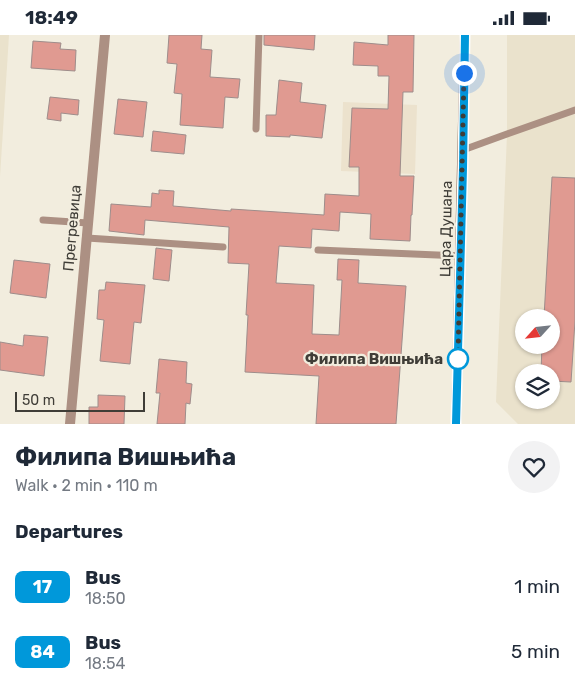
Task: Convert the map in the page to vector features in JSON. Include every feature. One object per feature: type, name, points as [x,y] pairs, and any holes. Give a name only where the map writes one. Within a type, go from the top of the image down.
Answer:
[{"type":"main road","name":"Цара Душана","points":[[456,424],[465,35]]},
{"type":"street","name":"Прегревица","points":[[70,424],[105,35]]},
{"type":"lane","points":[[256,129],[259,35]]},
{"type":"lane","points":[[463,151],[507,133],[575,110]]},
{"type":"lane","points":[[43,220],[88,223]]},
{"type":"lane","points":[[87,237],[223,247]]},
{"type":"lane","points":[[318,250],[460,256]]},
{"type":"shaded area","points":[[0,35],[9,35],[0,177]]},
{"type":"shaded area","points":[[507,35],[575,35],[575,424],[518,424],[496,402],[507,134]]},
{"type":"shaded area","points":[[343,102],[417,105],[415,174],[341,171]]},
{"type":"building","points":[[169,35],[202,35],[201,49],[212,50],[210,77],[240,79],[238,98],[225,97],[223,128],[180,125],[182,94],[174,93],[177,64],[167,63]]},
{"type":"building","points":[[264,35],[315,35],[314,50],[264,45]]},
{"type":"building","points":[[388,35],[414,35],[413,92],[403,92],[400,176],[414,176],[410,241],[370,239],[371,214],[340,212],[339,231],[312,229],[311,248],[279,246],[276,283],[314,285],[312,334],[339,335],[342,280],[337,280],[338,259],[359,260],[358,283],[406,286],[396,424],[316,424],[319,376],[245,372],[249,264],[228,263],[229,227],[145,220],[144,235],[109,231],[111,204],[151,207],[152,193],[159,194],[159,190],[174,191],[173,206],[231,211],[231,209],[324,215],[325,194],[359,196],[359,167],[349,167],[352,108],[388,109],[389,76],[378,76],[378,66],[353,65],[354,42],[388,45]]},
{"type":"building","points":[[33,41],[61,43],[60,49],[76,50],[75,71],[31,68]]},
{"type":"building","points":[[279,80],[302,83],[300,102],[326,105],[322,138],[290,135],[290,137],[266,136],[266,115],[276,115]]},
{"type":"building","points":[[50,97],[79,100],[78,115],[61,113],[61,121],[47,119]]},
{"type":"building","points":[[118,99],[147,102],[143,137],[114,134]]},
{"type":"building","points":[[153,131],[186,135],[184,154],[151,151]]},
{"type":"building","points":[[552,177],[575,178],[575,321],[571,382],[560,381],[560,364],[541,364],[542,354],[560,354],[560,309],[544,309]]},
{"type":"building","points":[[156,248],[172,250],[169,281],[153,279]]},
{"type":"building","points":[[14,260],[50,264],[46,298],[10,293]]},
{"type":"building","points":[[106,282],[145,285],[141,323],[134,322],[130,364],[100,361],[104,320],[97,319],[99,290],[105,290]]},
{"type":"building","points":[[24,335],[48,337],[44,376],[0,370],[0,342],[23,346]]},
{"type":"building","points":[[159,359],[187,362],[186,383],[192,384],[190,404],[186,403],[185,424],[157,424],[160,393],[156,393]]},
{"type":"building","points":[[98,395],[125,396],[124,424],[89,424],[89,407],[98,407]]},
{"type":"bus line","name":"17","points":[[456,424],[465,35]]},
{"type":"place","name":"Филипа Вишњића","points":[[458,359]]},
{"type":"route","points":[[458,359],[464,73]]}]
